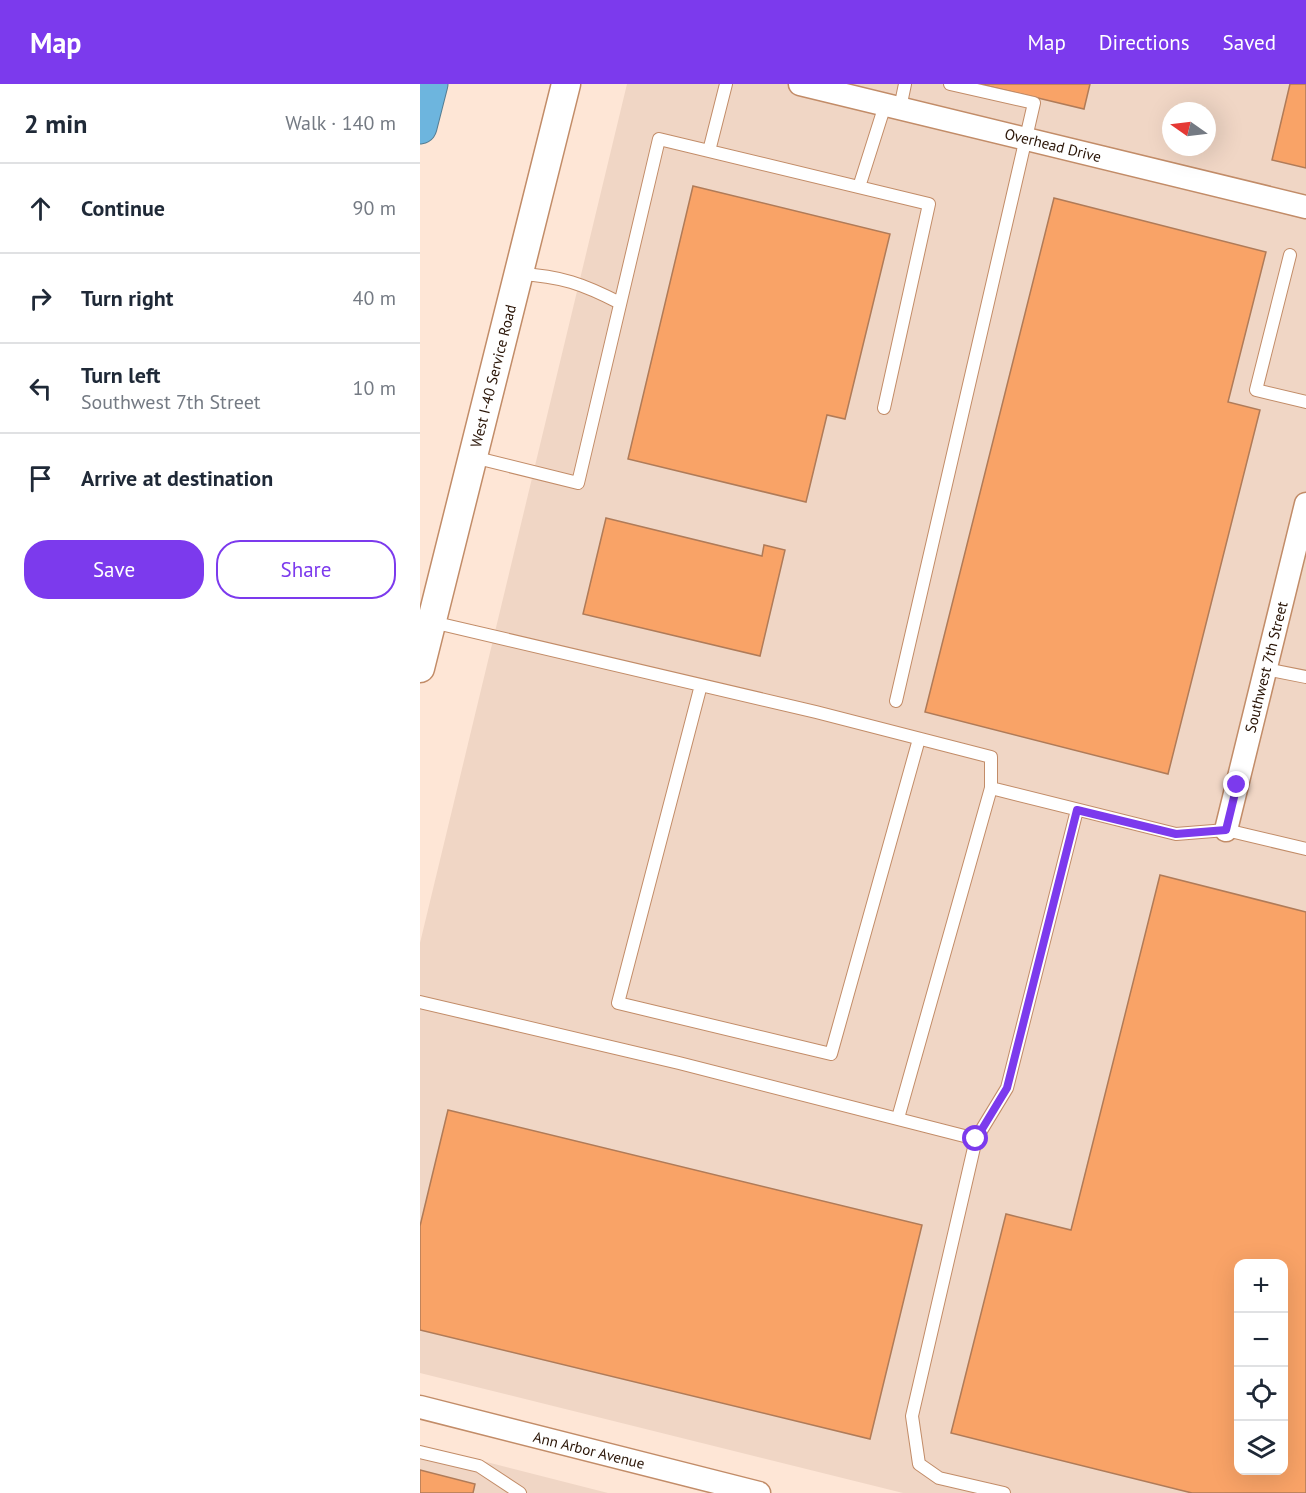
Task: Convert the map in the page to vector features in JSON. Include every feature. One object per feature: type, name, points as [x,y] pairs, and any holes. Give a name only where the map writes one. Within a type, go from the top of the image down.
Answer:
[{"type":"highway","points":[[420,127],[431,84]]},
{"type":"street","name":"West I-40 Service Road","points":[[420,668],[473,457],[532,275],[566,84]]},
{"type":"street","name":"Overhead Drive","points":[[800,84],[1306,207]]},
{"type":"street","name":"Southwest 7th Street","points":[[1226,830],[1306,504]]},
{"type":"street","name":"Ann Arbor Avenue","points":[[420,1407],[759,1493]]},
{"type":"lane","points":[[709,151],[726,84]]},
{"type":"lane","points":[[859,187],[892,106],[905,84]]},
{"type":"lane","points":[[896,701],[1034,103],[950,84]]},
{"type":"lane","points":[[473,457],[578,483],[659,139],[929,204],[884,408]]},
{"type":"lane","points":[[1290,255],[1256,390],[1306,402]]},
{"type":"lane","points":[[532,275],[584,285],[620,303]]},
{"type":"lane","points":[[432,622],[816,712],[991,757],[991,788],[898,1118]]},
{"type":"lane","points":[[1265,669],[1306,677]]},
{"type":"lane","points":[[701,685],[618,1004],[831,1054],[919,739]]},
{"type":"lane","points":[[991,788],[1176,834],[1226,830],[1306,849]]},
{"type":"lane","points":[[1004,1493],[939,1478],[919,1464],[912,1416],[976,1139],[1007,1088],[1077,810]]},
{"type":"lane","points":[[420,1002],[679,1063],[976,1139]]},
{"type":"lane","points":[[420,1452],[479,1466],[520,1493]]},
{"type":"shaded area","points":[[627,84],[1306,84],[1306,1493],[903,1493],[420,1373],[420,943]]},
{"type":"shaded area","points":[[420,1445],[608,1493],[420,1493]]},
{"type":"building","points":[[979,84],[1090,84],[1084,109]]},
{"type":"building","points":[[1290,84],[1306,84],[1306,168],[1272,160]]},
{"type":"building","points":[[693,186],[890,234],[845,419],[827,415],[806,502],[628,459]]},
{"type":"building","points":[[1054,198],[1266,252],[1228,402],[1260,410],[1168,774],[925,712]]},
{"type":"building","points":[[606,518],[762,556],[764,545],[785,550],[760,656],[583,614]]},
{"type":"building","points":[[1160,875],[1306,912],[1306,1493],[1192,1493],[951,1433],[1006,1214],[1071,1230]]},
{"type":"building","points":[[448,1110],[922,1225],[870,1439],[420,1330],[420,1226]]},
{"type":"building","points":[[420,1470],[475,1484],[473,1493],[420,1493]]},
{"type":"route","points":[[976,1139],[1007,1088],[1077,810],[1176,834],[1226,830],[1237,785]]}]
